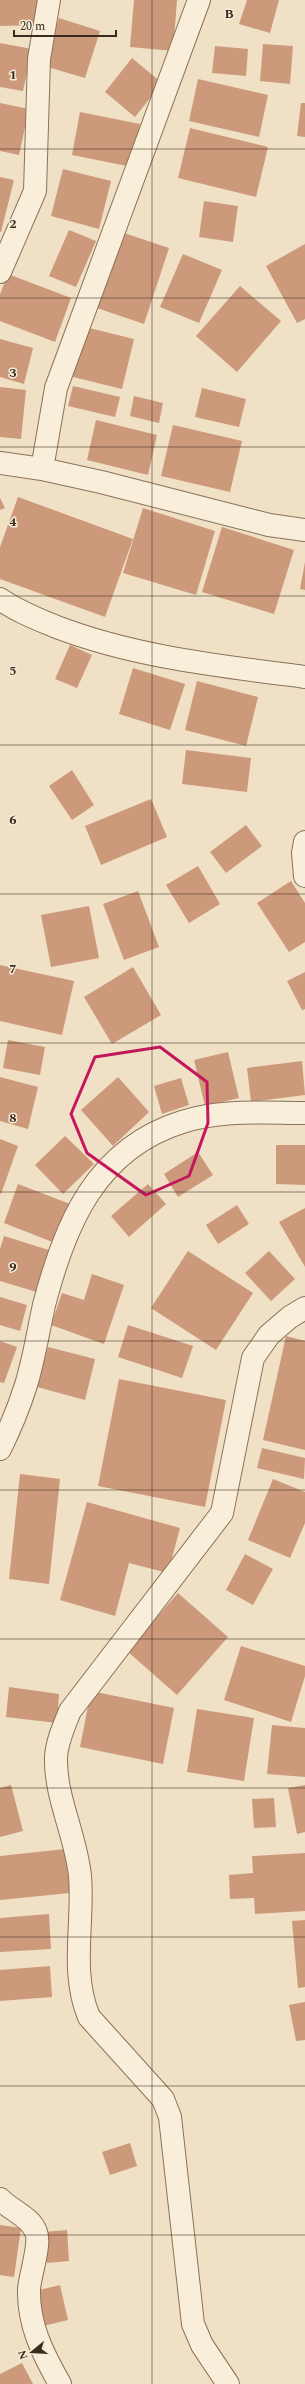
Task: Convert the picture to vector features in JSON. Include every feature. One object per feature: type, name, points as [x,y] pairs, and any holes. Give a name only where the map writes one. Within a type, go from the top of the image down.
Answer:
[{"type":"street","points":[[0,272],[35,191],[39,59],[49,0]]},
{"type":"street","points":[[42,470],[56,388],[200,0]]},
{"type":"street","points":[[0,463],[101,482],[269,525],[305,530]]},
{"type":"street","points":[[0,599],[16,610],[70,632],[118,647],[216,665],[305,677]]},
{"type":"street","points":[[305,842],[303,853],[305,876]]},
{"type":"street","points":[[0,1449],[26,1384],[44,1304],[60,1257],[84,1198],[97,1178],[136,1142],[183,1121],[214,1115],[305,1113]]},
{"type":"street","points":[[228,2384],[202,2345],[193,2324],[170,2116],[163,2099],[89,2017],[82,2000],[78,1980],[80,1875],[57,1782],[56,1756],[61,1733],[70,1711],[222,1512],[252,1358],[269,1335],[290,1317],[305,1308]]},
{"type":"street","points":[[0,2200],[30,2223],[37,2232],[29,2289],[30,2308],[34,2330],[42,2351],[60,2384]]},
{"type":"highlighted area","points":[[160,1047],[207,1082],[208,1123],[189,1176],[146,1195],[87,1153],[71,1114],[95,1057]]},
{"type":"building","points":[[0,0],[39,0],[40,25],[0,26]]},
{"type":"building","points":[[134,0],[177,0],[173,51],[130,47]]},
{"type":"building","points":[[247,0],[279,0],[270,33],[239,24]]},
{"type":"building","points":[[59,18],[100,31],[85,78],[44,66]]},
{"type":"building","points":[[0,43],[32,49],[23,91],[0,87]]},
{"type":"building","points":[[263,44],[293,46],[290,84],[260,81]]},
{"type":"building","points":[[215,46],[248,49],[246,76],[212,73]]},
{"type":"building","points":[[132,58],[162,83],[135,117],[105,92]]},
{"type":"building","points":[[198,79],[268,95],[259,137],[189,121]]},
{"type":"building","points":[[0,103],[29,109],[19,155],[0,151]]},
{"type":"building","points":[[301,103],[305,103],[305,137],[297,136]]},
{"type":"building","points":[[80,112],[140,124],[132,167],[72,155]]},
{"type":"building","points":[[190,128],[268,147],[256,197],[178,178]]},
{"type":"building","points":[[63,169],[111,181],[99,229],[51,216]]},
{"type":"building","points":[[0,177],[14,180],[1,232],[0,232]]},
{"type":"building","points":[[204,201],[238,206],[233,242],[199,237]]},
{"type":"building","points":[[69,230],[96,241],[76,287],[49,276]]},
{"type":"building","points":[[121,232],[169,248],[144,324],[97,308]]},
{"type":"building","points":[[305,244],[305,319],[297,323],[266,266]]},
{"type":"building","points":[[183,254],[222,270],[199,323],[160,307]]},
{"type":"building","points":[[8,274],[71,298],[55,342],[0,321],[0,294]]},
{"type":"building","points":[[240,286],[281,321],[237,372],[196,336]]},
{"type":"building","points":[[85,327],[134,339],[122,389],[73,377]]},
{"type":"building","points":[[0,339],[33,348],[24,384],[0,377]]},
{"type":"building","points":[[73,386],[120,397],[115,417],[68,406]]},
{"type":"building","points":[[0,387],[26,390],[21,439],[0,437]]},
{"type":"building","points":[[202,388],[246,399],[239,427],[195,417]]},
{"type":"building","points":[[134,396],[163,403],[159,423],[130,416]]},
{"type":"building","points":[[96,420],[157,435],[148,475],[87,460]]},
{"type":"building","points":[[173,425],[242,441],[230,492],[161,476]]},
{"type":"building","points":[[18,497],[133,539],[105,617],[0,579],[0,547]]},
{"type":"building","points":[[0,498],[5,508],[0,510]]},
{"type":"building","points":[[143,508],[215,531],[196,595],[123,573]]},
{"type":"building","points":[[222,527],[294,550],[274,614],[202,592]]},
{"type":"building","points":[[305,562],[305,590],[300,589]]},
{"type":"building","points":[[70,645],[92,655],[77,688],[55,679]]},
{"type":"building","points":[[133,668],[185,684],[170,730],[119,714]]},
{"type":"building","points":[[197,681],[258,697],[246,746],[185,730]]},
{"type":"building","points":[[186,750],[251,758],[247,792],[182,784]]},
{"type":"building","points":[[72,770],[94,805],[72,820],[49,786]]},
{"type":"building","points":[[151,799],[167,837],[101,865],[85,826]]},
{"type":"building","points":[[246,825],[262,846],[226,873],[210,852]]},
{"type":"building","points":[[198,866],[220,904],[189,923],[166,885]]},
{"type":"building","points":[[291,881],[305,903],[305,942],[289,952],[257,903]]},
{"type":"building","points":[[138,891],[159,947],[124,960],[103,904]]},
{"type":"building","points":[[89,906],[99,958],[51,967],[41,915]]},
{"type":"building","points":[[0,965],[74,981],[62,1035],[0,1021]]},
{"type":"building","points":[[133,967],[161,1015],[112,1044],[84,997]]},
{"type":"building","points":[[305,972],[305,1009],[302,1010],[287,981]]},
{"type":"building","points":[[8,1040],[45,1047],[40,1075],[3,1068]]},
{"type":"building","points":[[228,1052],[239,1098],[205,1106],[194,1060]]},
{"type":"building","points":[[302,1061],[305,1095],[251,1102],[247,1068]]},
{"type":"building","points":[[0,1077],[38,1087],[28,1129],[0,1121]]},
{"type":"building","points":[[118,1077],[149,1112],[113,1146],[81,1110]]},
{"type":"building","points":[[181,1078],[189,1105],[162,1114],[154,1086]]},
{"type":"building","points":[[65,1136],[94,1164],[63,1194],[35,1165]]},
{"type":"building","points":[[0,1139],[18,1146],[1,1194],[0,1193]]},
{"type":"building","points":[[276,1145],[305,1145],[305,1185],[276,1184]]},
{"type":"building","points":[[198,1152],[213,1175],[178,1197],[164,1174]]},
{"type":"building","points":[[18,1184],[70,1204],[55,1243],[4,1223]]},
{"type":"building","points":[[148,1184],[166,1204],[129,1237],[111,1216]]},
{"type":"building","points":[[237,1205],[249,1224],[218,1244],[206,1225]]},
{"type":"building","points":[[305,1208],[305,1267],[279,1222]]},
{"type":"building","points":[[4,1236],[52,1251],[40,1293],[0,1281],[0,1249]]},
{"type":"building","points":[[188,1251],[253,1293],[216,1350],[151,1308]]},
{"type":"building","points":[[269,1251],[295,1279],[271,1301],[245,1273]]},
{"type":"building","points":[[92,1274],[124,1285],[104,1344],[51,1325],[62,1293],[84,1300]]},
{"type":"building","points":[[0,1297],[27,1305],[20,1331],[0,1325]]},
{"type":"building","points":[[128,1325],[193,1346],[182,1378],[118,1357]]},
{"type":"building","points":[[286,1336],[305,1341],[305,1450],[263,1440]]},
{"type":"building","points":[[0,1341],[17,1347],[4,1383],[0,1382]]},
{"type":"building","points":[[48,1347],[95,1359],[85,1400],[37,1387]]},
{"type":"building","points":[[119,1379],[226,1400],[205,1507],[98,1486]]},
{"type":"building","points":[[262,1448],[305,1458],[304,1479],[257,1468]]},
{"type":"building","points":[[20,1474],[60,1479],[49,1584],[9,1579]]},
{"type":"building","points":[[273,1479],[305,1492],[305,1523],[290,1558],[248,1540]]},
{"type":"building","points":[[87,1502],[180,1528],[168,1573],[129,1563],[115,1616],[60,1600]]},
{"type":"building","points":[[245,1554],[273,1569],[253,1605],[226,1590]]},
{"type":"building","points":[[178,1593],[228,1637],[177,1695],[127,1651]]},
{"type":"building","points":[[241,1646],[305,1666],[305,1676],[291,1722],[224,1700]]},
{"type":"building","points":[[9,1687],[59,1694],[57,1723],[6,1717]]},
{"type":"building","points":[[91,1691],[174,1708],[163,1764],[80,1747]]},
{"type":"building","points":[[197,1709],[254,1718],[244,1781],[187,1772]]},
{"type":"building","points":[[272,1725],[305,1728],[305,1777],[267,1774]]},
{"type":"building","points":[[11,1785],[23,1831],[0,1837],[0,1788]]},
{"type":"building","points":[[305,1785],[305,1832],[297,1834],[288,1788]]},
{"type":"building","points":[[274,1798],[276,1827],[254,1828],[252,1799]]},
{"type":"building","points":[[65,1849],[70,1893],[0,1900],[0,1856]]},
{"type":"building","points":[[305,1853],[305,1911],[255,1914],[254,1898],[230,1899],[229,1875],[253,1873],[252,1856]]},
{"type":"building","points":[[49,1914],[51,1949],[0,1952],[0,1918]]},
{"type":"building","points":[[305,1920],[305,1987],[298,1988],[292,1921]]},
{"type":"building","points":[[50,1966],[52,1997],[0,2001],[0,1970]]},
{"type":"building","points":[[305,2002],[305,2040],[296,2041],[289,2005]]},
{"type":"building","points":[[130,2143],[137,2166],[110,2175],[102,2152]]},
{"type":"building","points":[[0,2225],[21,2228],[14,2277],[0,2275]]},
{"type":"building","points":[[67,2230],[69,2261],[47,2263],[44,2232]]},
{"type":"building","points":[[60,2285],[68,2320],[43,2326],[35,2291]]},
{"type":"building","points":[[22,2363],[33,2384],[0,2384],[0,2374]]}]
